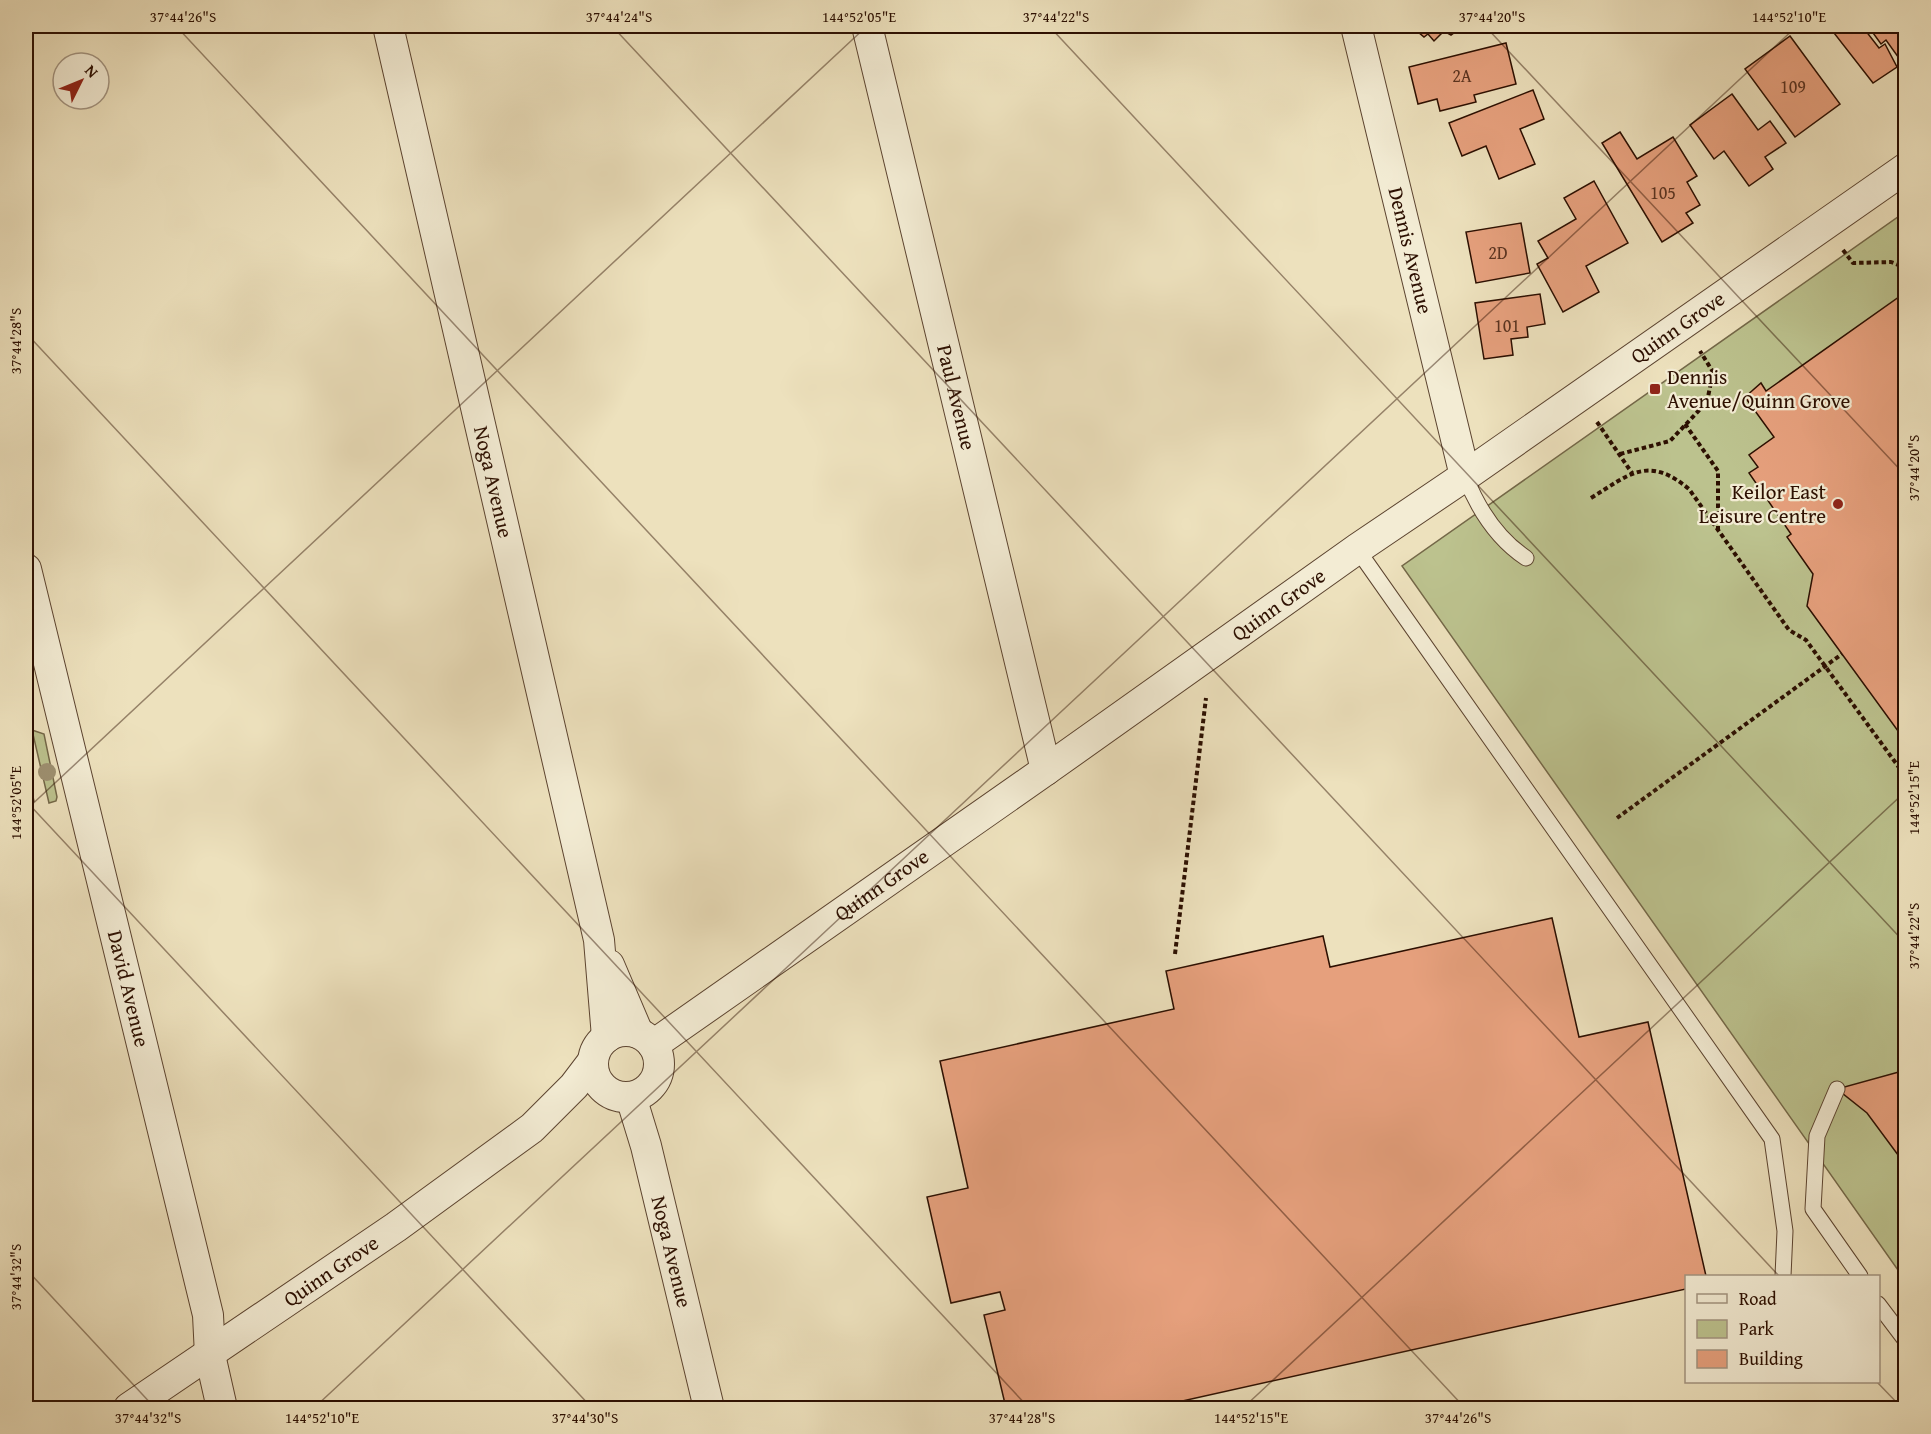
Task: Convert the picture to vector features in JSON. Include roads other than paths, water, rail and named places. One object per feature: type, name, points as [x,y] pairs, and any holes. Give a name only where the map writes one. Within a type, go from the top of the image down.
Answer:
[{"type":"street","name":"Noga Avenue","points":[[388,26],[599,940],[646,1039]]},
{"type":"street","name":"Paul Avenue","points":[[867,26],[1046,770]]},
{"type":"street","name":"Dennis Avenue","points":[[1356,26],[1465,476]]},
{"type":"street","name":"Quinn Grove","points":[[646,1039],[1046,770],[1357,549],[1905,168]]},
{"type":"street","name":"David Avenue","points":[[26,569],[208,1315],[210,1355],[222,1408]]},
{"type":"street","name":"Noga Avenue","points":[[599,940],[600,1049]]},
{"type":"street","points":[[628,1031],[646,1039],[658,1055],[657,1077],[651,1087],[642,1094],[622,1096],[604,1089],[597,1081],[600,1049],[617,1032],[628,1031]]},
{"type":"street","name":"Quinn Grove","points":[[129,1408],[396,1227],[532,1128],[574,1086],[600,1049]]},
{"type":"street","name":"Noga Avenue","points":[[622,1096],[646,1146],[709,1408]]},
{"type":"street","name":"Quinn Grove","points":[[532,1128],[581,1103],[622,1096]]},
{"type":"lane","points":[[1465,476],[1474,500],[1491,525],[1514,550],[1526,558]]},
{"type":"lane","points":[[1357,549],[1772,1139],[1785,1231],[1783,1275]]},
{"type":"lane","points":[[1837,1089],[1817,1136],[1813,1209],[1859,1275]]},
{"type":"lane","points":[[1880,1307],[1905,1341]]},
{"type":"place","name":"Dennis Avenue/Quinn Grove","points":[[1655,389]]},
{"type":"place","name":"Keilor East Leisure Centre","points":[[1838,504]]}]
